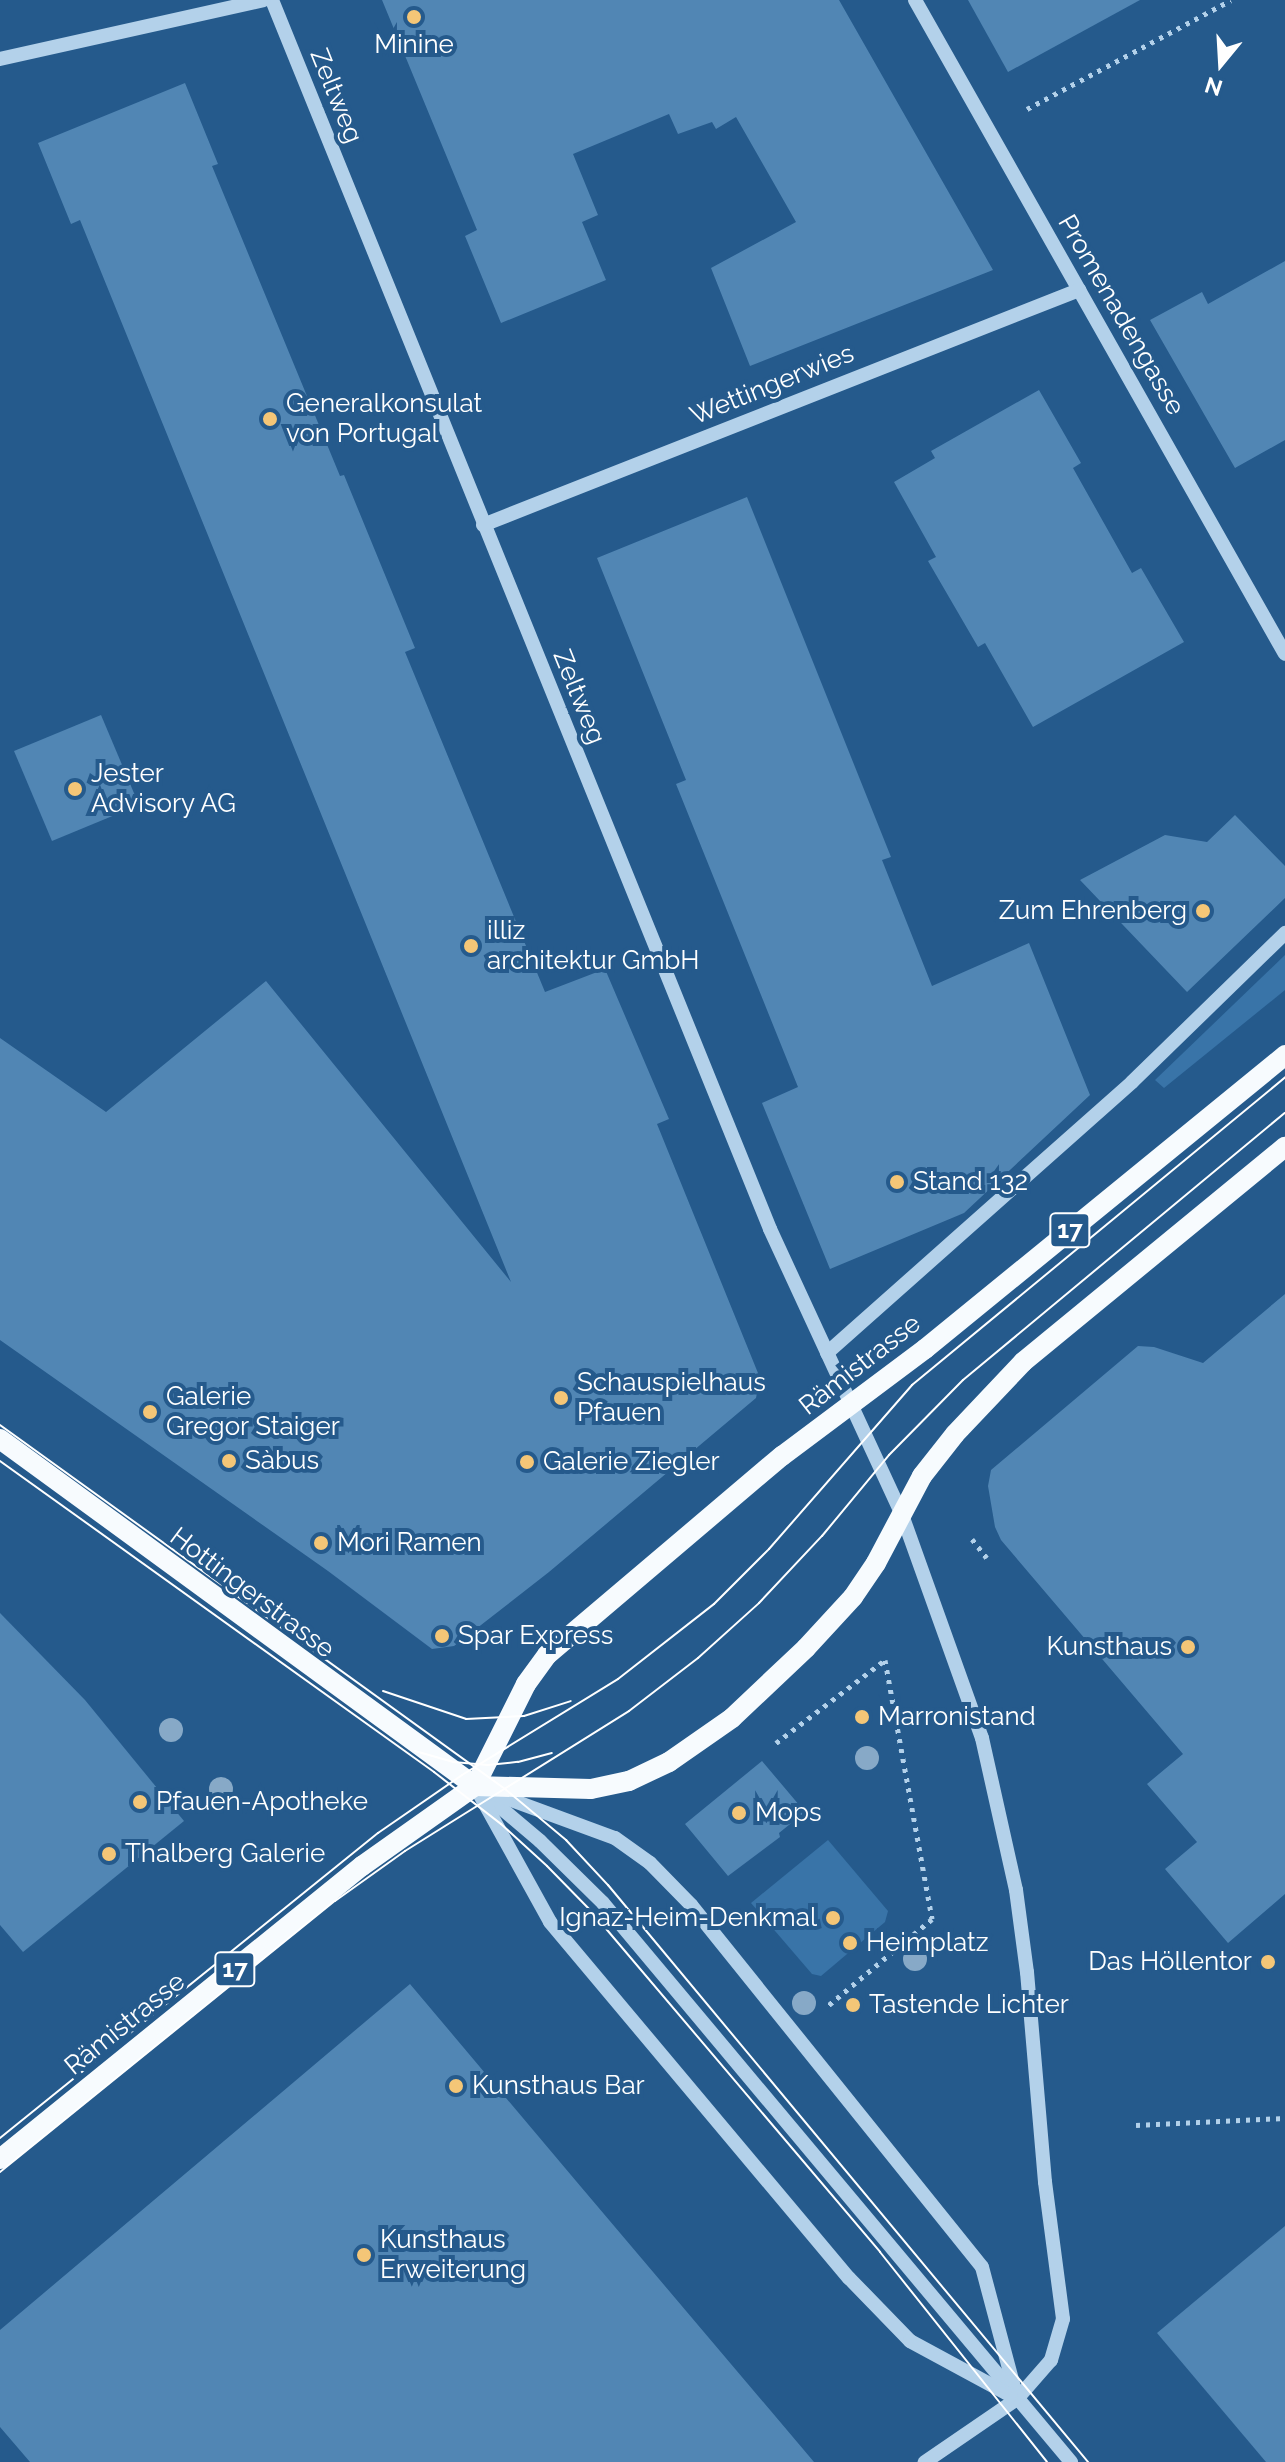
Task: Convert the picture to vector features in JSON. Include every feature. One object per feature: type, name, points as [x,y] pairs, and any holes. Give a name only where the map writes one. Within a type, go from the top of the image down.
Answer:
[{"type":"main road","name":"Rämistrasse","points":[[0,2159],[362,1866],[475,1786],[526,1684],[547,1655],[782,1456],[854,1406],[1285,1055]]},
{"type":"main road","points":[[475,1786],[591,1789],[629,1781],[669,1762],[732,1718],[806,1648],[853,1597],[876,1563],[922,1476],[955,1434],[1023,1362],[1285,1147]]},
{"type":"main road","name":"Hottingerstrasse","points":[[0,1439],[475,1786]]},
{"type":"street","points":[[0,59],[263,0]]},
{"type":"street","name":"Zeltweg","points":[[272,0],[770,1229],[854,1406]]},
{"type":"street","name":"Promenadengasse","points":[[915,0],[1285,654]]},
{"type":"street","name":"Wettingerwies","points":[[483,525],[1079,290]]},
{"type":"street","points":[[827,1353],[1132,1082],[1285,933]]},
{"type":"street","points":[[854,1406],[901,1512],[982,1738],[1016,1890],[1027,1972],[1045,2182],[1063,2319],[1051,2360],[1017,2399],[925,2462]]},
{"type":"street","points":[[475,1786],[615,1838],[650,1863],[691,1905],[982,2267],[1017,2399]]},
{"type":"street","points":[[475,1786],[550,1922],[849,2278],[910,2341],[1017,2399]]},
{"type":"street","points":[[475,1786],[540,1841],[603,1903],[1071,2462]]},
{"type":"path","points":[[1019,113],[1231,0]]},
{"type":"path","points":[[972,1539],[987,1558]]},
{"type":"path","points":[[821,2011],[932,1919],[885,1660]]},
{"type":"path","points":[[1136,2125],[1285,2118]]},
{"type":"shaded area","points":[[1285,955],[1285,990],[1164,1088],[1155,1080]]},
{"type":"shaded area","points":[[828,1840],[888,1911],[885,1922],[821,1976],[812,1974],[751,1903]]},
{"type":"building","points":[[382,0],[839,0],[993,270],[750,366],[711,268],[796,222],[736,117],[716,129],[712,122],[678,134],[669,114],[573,154],[598,215],[582,222],[606,280],[501,323],[465,236],[477,230]]},
{"type":"building","points":[[968,0],[1140,0],[1008,72]]},
{"type":"building","points":[[185,83],[218,164],[212,166],[415,648],[405,652],[545,992],[605,969],[669,1119],[657,1124],[760,1378],[756,1398],[549,1572],[454,1646],[432,1649],[328,1571],[0,1340],[0,1038],[106,1112],[266,981],[511,1282],[80,220],[71,224],[38,143]]},
{"type":"building","points":[[1285,261],[1285,440],[1235,468],[1150,320],[1202,292],[1208,304]]},
{"type":"building","points":[[1039,390],[1081,463],[1073,468],[1132,573],[1141,568],[1184,642],[1033,727],[985,643],[978,647],[928,561],[936,557],[894,482],[935,458],[931,451]]},
{"type":"building","points":[[747,497],[891,857],[882,860],[932,986],[1029,943],[1090,1095],[964,1213],[830,1269],[762,1103],[798,1087],[676,784],[686,780],[597,558]]},
{"type":"building","points":[[101,715],[139,805],[52,841],[14,751]]},
{"type":"building","name":"Zum Ehrenberg","points":[[1235,815],[1285,866],[1285,898],[1187,992],[1080,880],[1165,835],[1207,842]]},
{"type":"building","name":"Kunsthaus","points":[[1285,1294],[1285,1894],[1228,1943],[1165,1869],[1197,1842],[1147,1784],[1183,1754],[1001,1540],[995,1527],[988,1486],[991,1470],[1138,1346],[1154,1347],[1203,1363]]},
{"type":"building","points":[[0,1613],[85,1700],[184,1821],[23,1952],[0,1925]]},
{"type":"building","points":[[762,1761],[805,1812],[779,1833],[780,1837],[728,1876],[685,1824]]},
{"type":"building","name":"Kunsthaus Erweiterung","points":[[410,1984],[814,2462],[30,2462],[0,2427],[0,2330]]},
{"type":"building","points":[[1285,2226],[1285,2462],[1266,2462],[1157,2333]]},
{"type":"tram line","points":[[0,2138],[378,1833],[462,1775],[618,1679],[714,1604],[769,1549],[912,1385],[1285,1077]]},
{"type":"tram line","points":[[0,2172],[335,1901],[405,1851],[629,1711],[698,1658],[759,1603],[822,1536],[889,1455],[963,1380],[1285,1113]]},
{"type":"tram line","points":[[0,1425],[505,1789],[566,1840],[608,1885],[1088,2462]]},
{"type":"tram line","points":[[0,1461],[434,1772],[501,1824],[547,1866],[591,1911],[880,2252],[1047,2462]]},
{"type":"tram line","points":[[383,1691],[466,1719],[524,1716],[571,1701]]},
{"type":"tram line","points":[[415,1751],[453,1762],[488,1765],[518,1762],[552,1753]]},
{"type":"place","name":"Minine","points":[[414,17]]},
{"type":"place","name":"Generalkonsulat von Portugal","points":[[270,419]]},
{"type":"place","name":"Jester Advisory AG","points":[[75,789]]},
{"type":"place","name":"Zum Ehrenberg","points":[[1203,911]]},
{"type":"place","name":"illiz architektur GmbH","points":[[471,946]]},
{"type":"place","name":"Stand 132","points":[[897,1182]]},
{"type":"place","name":"Schauspielhaus Pfauen","points":[[561,1398]]},
{"type":"place","name":"Galerie Gregor Staiger","points":[[150,1412]]},
{"type":"place","name":"Sàbus","points":[[229,1461]]},
{"type":"place","name":"Galerie Ziegler","points":[[527,1462]]},
{"type":"place","name":"Mori Ramen","points":[[321,1543]]},
{"type":"place","name":"Spar Express","points":[[442,1636]]},
{"type":"place","name":"Kunsthaus","points":[[1188,1647]]},
{"type":"place","name":"Marronistand","points":[[862,1717]]},
{"type":"place","name":"Pfauen-Apotheke","points":[[140,1802]]},
{"type":"place","name":"Mops","points":[[739,1813]]},
{"type":"place","name":"Thalberg Galerie","points":[[109,1854]]},
{"type":"place","name":"Ignaz-Heim-Denkmal","points":[[833,1918]]},
{"type":"place","name":"Heimplatz","points":[[850,1943]]},
{"type":"place","name":"Das Höllentor","points":[[1268,1962]]},
{"type":"place","name":"Tastende Lichter","points":[[853,2005]]},
{"type":"place","name":"Kunsthaus Bar","points":[[456,2086]]},
{"type":"place","name":"Kunsthaus Erweiterung","points":[[364,2255]]}]
